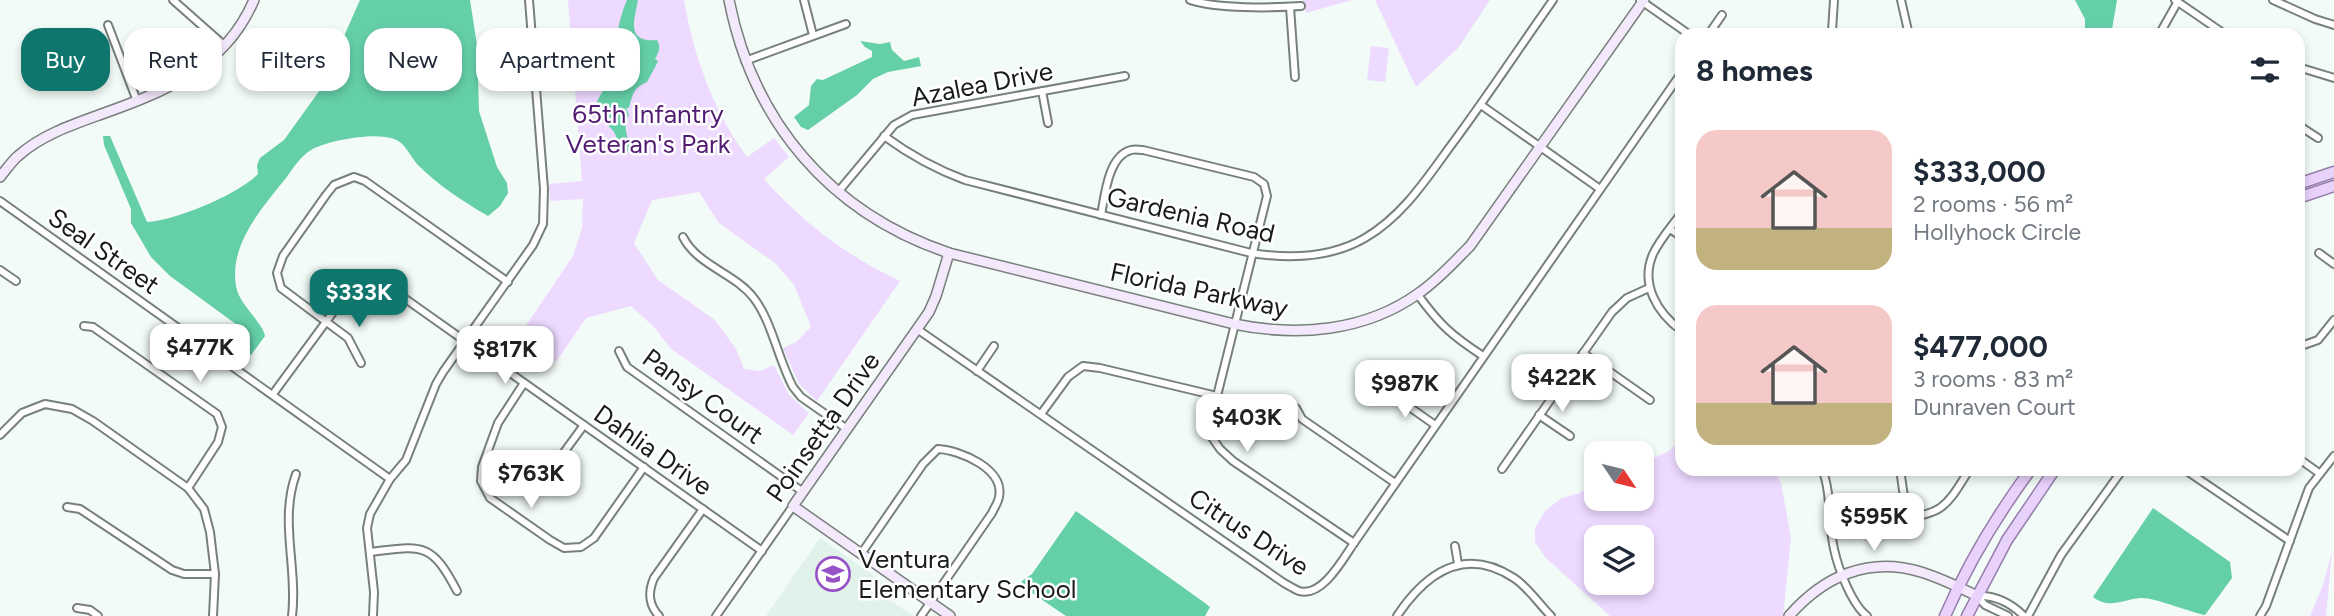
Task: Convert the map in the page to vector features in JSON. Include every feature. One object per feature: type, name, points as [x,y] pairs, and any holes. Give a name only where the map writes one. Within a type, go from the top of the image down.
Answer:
[{"type":"main road","points":[[2305,182],[2334,172]]},
{"type":"main road","points":[[2305,196],[2334,186]]},
{"type":"main road","points":[[1945,616],[1989,530],[2026,476]]},
{"type":"main road","points":[[1967,616],[2007,540],[2050,476]]},
{"type":"street","points":[[173,0],[225,46]]},
{"type":"street","points":[[0,177],[18,156],[39,141],[66,127],[137,101],[183,80],[206,64],[243,23],[254,0]]},
{"type":"street","points":[[373,616],[374,592],[367,528],[370,514],[390,479],[406,460],[436,384],[533,245],[543,224],[544,189],[529,0]]},
{"type":"street","name":"Florida Parkway","points":[[729,0],[734,28],[745,61],[762,99],[791,144],[822,178],[883,225],[948,253],[1234,324],[1282,331],[1320,330],[1349,325],[1387,312],[1418,295],[1437,279],[1470,246],[1642,1]]},
{"type":"street","points":[[804,0],[813,35]]},
{"type":"street","points":[[1190,0],[1200,3],[1301,6]]},
{"type":"street","name":"Gardenia Road","points":[[884,136],[908,154],[937,170],[965,180],[1251,253],[1309,256],[1331,252],[1364,238],[1385,224],[1413,197],[1481,105],[1553,0]]},
{"type":"street","points":[[1832,28],[1834,0]]},
{"type":"street","points":[[1901,0],[1907,28]]},
{"type":"street","points":[[2273,0],[2334,25]]},
{"type":"street","points":[[1642,1],[1680,28]]},
{"type":"street","points":[[2162,28],[2176,1],[2216,28]]},
{"type":"street","points":[[1290,7],[1295,77]]},
{"type":"street","points":[[1713,28],[1722,15]]},
{"type":"street","points":[[745,61],[846,24]]},
{"type":"street","points":[[108,25],[137,101]]},
{"type":"street","points":[[2305,69],[2334,78]]},
{"type":"street","name":"Azalea Drive","points":[[838,192],[894,125],[912,115],[1125,76]]},
{"type":"street","name":"Citrus Drive","points":[[917,329],[1284,583],[1300,592],[1312,591],[1327,581],[1675,82]]},
{"type":"street","points":[[1042,91],[1048,123]]},
{"type":"street","points":[[1481,105],[1600,189]]},
{"type":"street","points":[[2305,130],[2318,138]]},
{"type":"street","points":[[1101,215],[1111,170],[1119,158],[1131,150],[1143,150],[1254,177],[1264,184],[1266,196],[1217,396],[1211,436],[1233,461],[1354,543]]},
{"type":"street","points":[[361,363],[348,338],[281,288],[277,273],[283,256],[334,185],[354,177],[373,186],[508,282]]},
{"type":"street","name":"Seal Street","points":[[0,201],[390,479]]},
{"type":"street","points":[[1675,222],[1653,254],[1649,274],[1649,288],[1655,303],[1675,326]]},
{"type":"street","points":[[1670,229],[1675,232]]},
{"type":"street","points":[[683,237],[692,251],[751,294],[762,312],[793,387],[802,397],[846,429]]},
{"type":"street","name":"Poinsetta Drive","points":[[716,616],[917,329],[936,296],[948,253]]},
{"type":"street","points":[[2319,253],[2334,264]]},
{"type":"street","points":[[0,270],[16,281]]},
{"type":"street","name":"Dahlia Drive","points":[[273,394],[353,285],[365,280],[383,283],[762,551]]},
{"type":"street","points":[[1502,469],[1612,312],[1627,298],[1649,288]]},
{"type":"street","points":[[1418,295],[1452,336],[1483,356]]},
{"type":"street","points":[[2305,345],[2318,340],[2334,320]]},
{"type":"street","points":[[84,326],[93,327],[217,414],[222,428],[218,442],[188,488]]},
{"type":"street","points":[[977,371],[994,346]]},
{"type":"street","name":"Pansy Court","points":[[619,351],[627,367],[803,492]]},
{"type":"street","points":[[1583,353],[1650,400]]},
{"type":"street","points":[[1041,414],[1068,377],[1083,366],[1217,396]]},
{"type":"street","points":[[524,383],[498,423],[482,467],[481,481],[490,498],[564,548],[581,547],[594,538],[643,467]]},
{"type":"street","points":[[1399,392],[1408,406],[1435,425]]},
{"type":"street","points":[[0,435],[22,413],[46,404],[72,409],[188,488],[204,509],[210,531],[215,574],[213,616]]},
{"type":"street","points":[[1296,408],[1302,419],[1395,483]]},
{"type":"street","points":[[1539,415],[1570,436]]},
{"type":"street","points":[[562,455],[584,425]]},
{"type":"street","points":[[862,554],[923,464],[938,449],[953,450],[968,456],[992,473],[1000,496],[992,513],[921,616]]},
{"type":"street","points":[[2260,616],[2309,488],[2334,456]]},
{"type":"street","points":[[2305,462],[2319,473]]},
{"type":"street","points":[[292,616],[294,599],[288,513],[289,493],[296,474]]},
{"type":"street","points":[[1823,476],[1834,549],[1857,606],[1867,616]]},
{"type":"street","points":[[1901,476],[1908,518]]},
{"type":"street","points":[[1832,522],[1908,518],[1928,514],[1949,499],[1965,476]]},
{"type":"street","points":[[1977,596],[1990,595],[2026,616],[2061,555],[2118,476]]},
{"type":"street","points":[[2194,476],[2290,541]]},
{"type":"street","points":[[793,506],[950,616]]},
{"type":"street","points":[[67,507],[80,509],[172,570],[184,574],[215,574]]},
{"type":"street","points":[[659,616],[650,601],[650,588],[654,578],[703,509]]},
{"type":"street","points":[[1455,546],[1458,564]]},
{"type":"street","points":[[370,552],[421,548],[446,569],[457,591]]},
{"type":"street","points":[[1397,616],[1417,588],[1436,574],[1458,564],[1477,564],[1499,569],[1521,583],[1552,616]]},
{"type":"street","points":[[1789,616],[1811,593],[1843,575],[1868,568],[1898,567],[1922,572],[1959,587],[1977,596],[1985,605],[2008,616]]},
{"type":"street","points":[[78,608],[90,610],[98,616]]},
{"type":"shaded area","points":[[360,0],[470,0],[476,39],[476,91],[478,91],[479,111],[497,167],[507,183],[508,193],[500,206],[488,216],[435,180],[419,166],[401,143],[386,137],[352,138],[311,150],[297,162],[258,214],[242,241],[235,271],[236,286],[265,336],[251,355],[242,356],[239,350],[247,335],[244,330],[170,276],[151,257],[131,223],[131,209],[104,145],[103,136],[110,136],[147,222],[174,217],[206,205],[236,190],[258,174],[257,165],[260,158],[284,140],[319,91],[350,91],[350,28],[348,28]]},
{"type":"shaded area","points":[[627,0],[638,0],[634,28],[619,28]]},
{"type":"shaded area","points":[[2075,0],[2117,0],[2112,28],[2085,28],[2085,19]]},
{"type":"shaded area","points":[[640,38],[657,40],[659,47],[655,59],[658,61],[647,82],[640,86]]},
{"type":"shaded area","points":[[860,41],[880,44],[890,42],[892,50],[904,61],[919,57],[921,66],[888,72],[873,79],[857,95],[808,130],[801,127],[794,117],[809,105],[811,86],[817,79],[823,80],[872,57],[872,51]]},
{"type":"shaded area","points":[[602,91],[635,91],[629,108],[626,108],[629,115],[626,129],[629,151],[622,152],[617,147],[613,130],[594,110]]},
{"type":"shaded area","points":[[2153,508],[2230,562],[2232,578],[2205,615],[2146,598],[2105,603],[2093,597]]},
{"type":"shaded area","points":[[1076,511],[1210,607],[1205,616],[1066,616],[1021,585],[1022,581],[1032,574]]},
{"type":"shaded area","name":"Ventura Elementary School","points":[[820,538],[881,581],[888,599],[913,616],[766,616]]},
{"type":"green space","name":"65th Infantry Veteran's Park","points":[[568,0],[684,0],[693,42],[706,82],[724,121],[747,157],[774,138],[789,157],[764,179],[794,210],[827,237],[862,261],[900,281],[817,401],[799,384],[783,348],[796,342],[811,327],[794,285],[775,263],[719,223],[699,192],[652,200],[634,243],[658,280],[715,320],[736,349],[744,369],[760,371],[774,365],[789,395],[809,413],[793,435],[670,348],[655,328],[631,306],[586,318],[556,362],[519,336],[573,256],[582,228],[583,199],[550,201],[549,184],[582,181],[575,91],[640,91],[640,28],[570,28]]},
{"type":"green space","points":[[1302,0],[1352,0],[1306,13]]},
{"type":"green space","points":[[1375,0],[1490,0],[1458,48],[1416,87]]},
{"type":"green space","points":[[1371,46],[1389,48],[1385,82],[1367,80]]},
{"type":"green space","points":[[1675,445],[1675,476],[1776,476],[1781,483],[1791,538],[1783,616],[1610,616],[1587,595],[1654,595],[1654,525],[1584,525],[1584,592],[1545,557],[1535,542],[1535,528],[1546,510],[1562,498],[1584,490],[1584,511],[1654,511],[1654,458]]},
{"type":"green space","points":[[2332,552],[2326,616],[2310,616],[2323,585]]},
{"type":"place","name":"Ventura Elementary School","points":[[833,574]]}]
